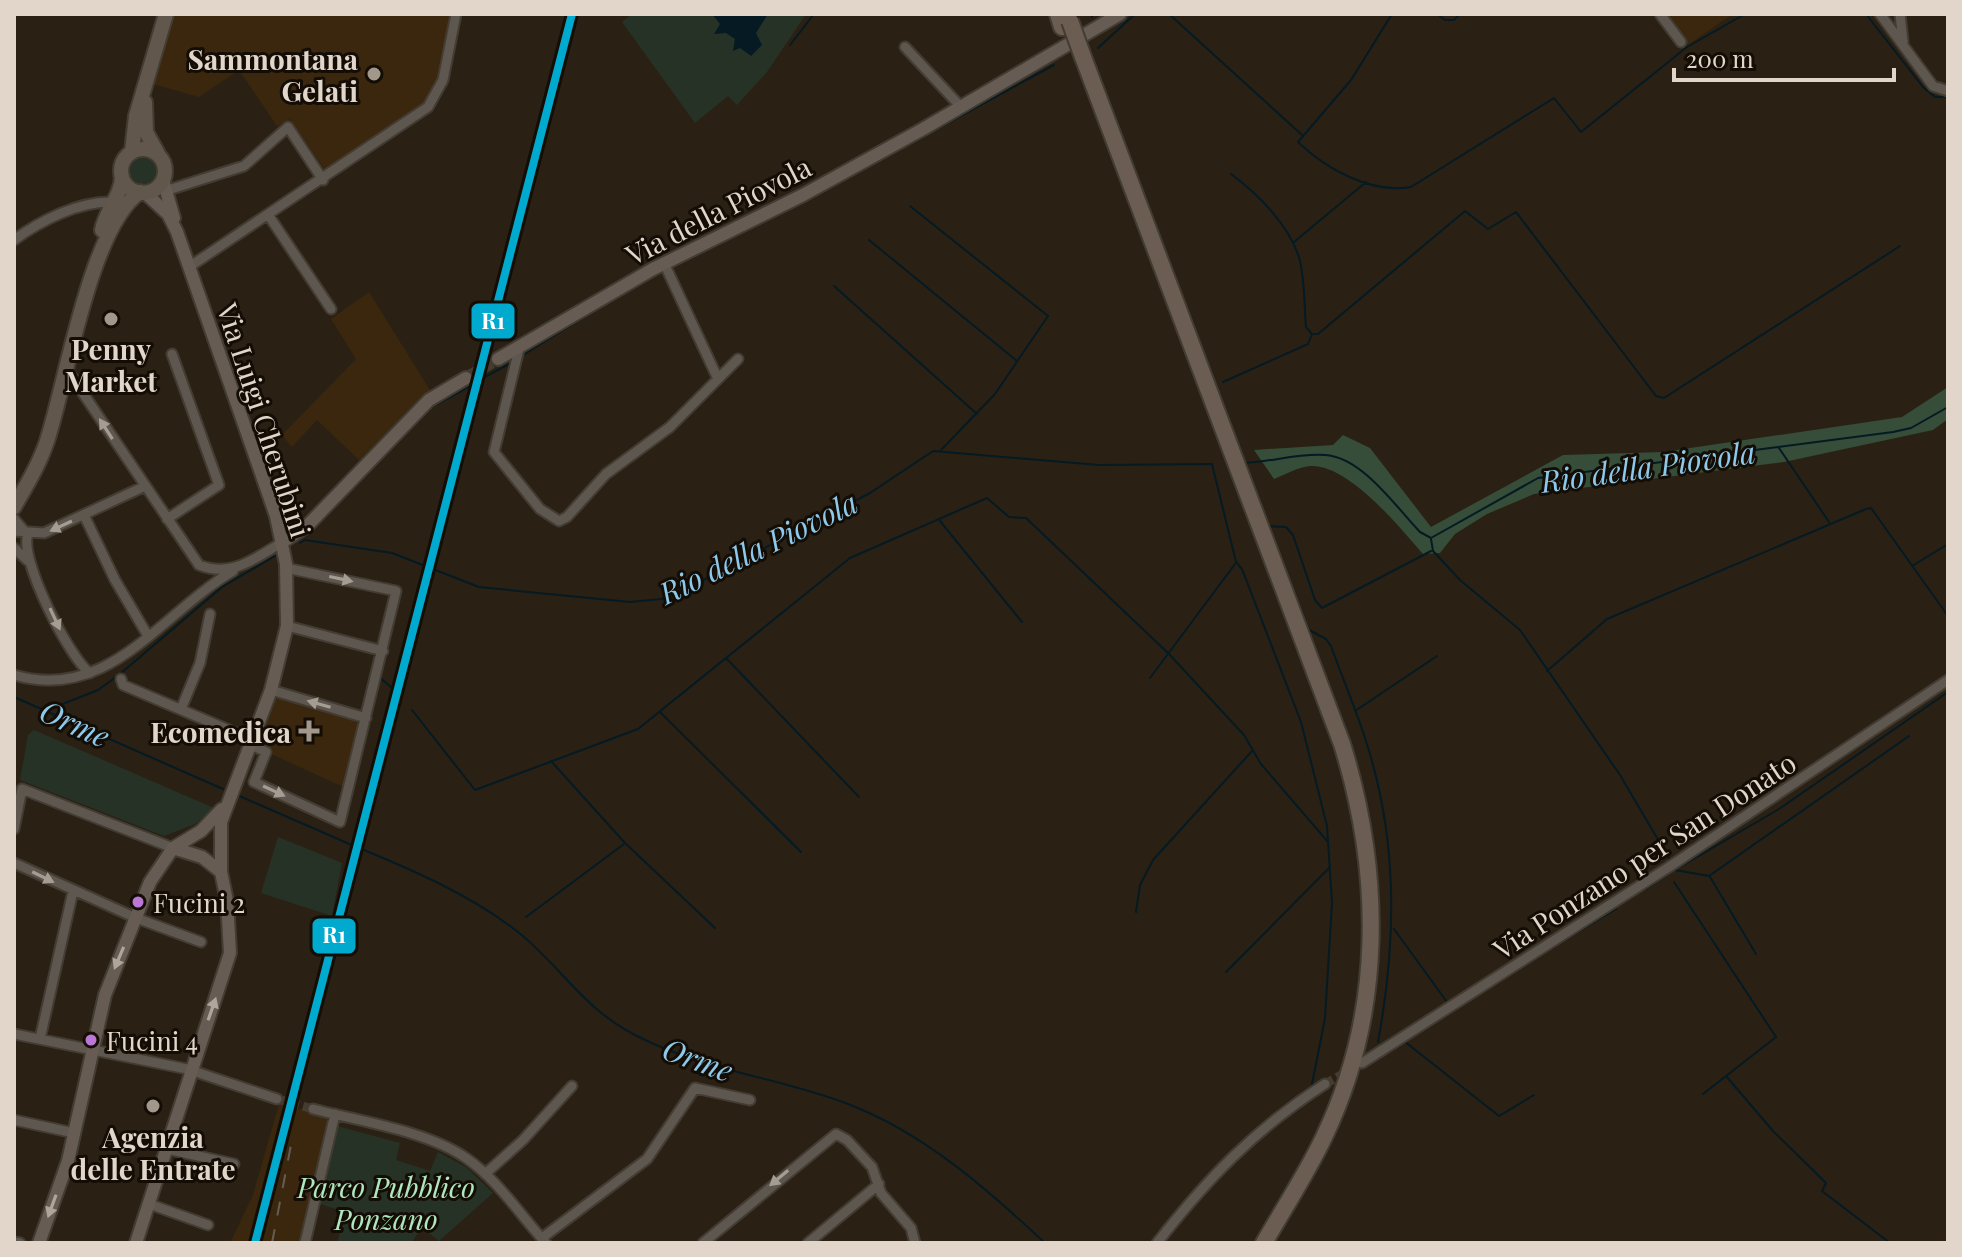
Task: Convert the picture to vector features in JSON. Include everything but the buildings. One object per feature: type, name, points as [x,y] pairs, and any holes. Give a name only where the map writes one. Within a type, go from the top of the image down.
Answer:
[{"type":"highway","points":[[1064,19],[1317,704],[1346,789],[1355,827],[1362,933],[1358,988],[1343,1059],[1316,1132],[1253,1243]]},
{"type":"highway","points":[[1079,59],[1342,744],[1364,828],[1371,930],[1367,989],[1356,1047],[1326,1134],[1264,1243]]},
{"type":"main road","points":[[132,152],[136,116],[166,14]]},
{"type":"main road","name":"Via della Piovola","points":[[498,359],[664,263],[803,195],[1120,14]]},
{"type":"main road","points":[[97,262],[120,210],[142,192],[164,186],[164,167],[145,125],[148,83]]},
{"type":"main road","points":[[14,507],[46,445],[97,262],[104,222],[121,190],[123,162],[132,152],[145,149],[158,155]]},
{"type":"main road","points":[[122,174],[128,186],[142,192]]},
{"type":"main road","name":"Via Luigi Cherubini","points":[[164,186],[177,232],[276,516],[286,568],[287,626],[271,690],[224,806]]},
{"type":"main road","name":"Via Luigi Cherubini","points":[[142,192],[168,214],[177,232]]},
{"type":"main road","points":[[281,543],[308,525],[429,400],[466,378]]},
{"type":"main road","points":[[39,1243],[74,1133],[105,995],[150,882],[173,848],[201,831],[224,806]]},
{"type":"main road","points":[[136,1243],[230,953],[229,911],[221,872],[219,841],[224,806]]},
{"type":"main road","points":[[173,848],[208,860],[221,872]]},
{"type":"street","points":[[189,267],[413,120],[432,102],[446,73],[456,14]]},
{"type":"street","points":[[1660,14],[1681,42]]},
{"type":"street","points":[[1880,14],[1933,86],[1948,91]]},
{"type":"street","points":[[1900,14],[1904,46]]},
{"type":"street","points":[[905,47],[961,107]]},
{"type":"street","points":[[164,186],[244,166],[288,127],[323,180]]},
{"type":"street","points":[[14,240],[56,216],[101,202],[112,202]]},
{"type":"street","points":[[269,216],[331,309]]},
{"type":"street","points":[[664,263],[718,379]]},
{"type":"street","points":[[520,345],[494,452],[540,509],[559,521],[567,517],[606,474],[670,427],[738,359]]},
{"type":"street","points":[[167,519],[219,485],[172,354]]},
{"type":"street","points":[[68,371],[143,487],[199,565],[207,580],[199,591]]},
{"type":"street","points":[[14,531],[44,533],[143,487]]},
{"type":"street","points":[[84,515],[115,580],[148,636]]},
{"type":"street","points":[[14,519],[28,534]]},
{"type":"street","points":[[28,534],[25,543],[28,561],[70,650],[90,673]]},
{"type":"street","points":[[14,675],[52,682],[90,673],[116,661],[199,591],[281,543]]},
{"type":"street","points":[[14,550],[28,561]]},
{"type":"street","points":[[199,565],[224,571],[239,567]]},
{"type":"street","points":[[121,679],[123,685],[181,709],[266,752],[254,782],[340,822],[396,591],[286,568]]},
{"type":"street","points":[[181,709],[200,663],[210,614]]},
{"type":"street","points":[[287,626],[383,651]]},
{"type":"street","name":"Via Ponzano per San Donato","points":[[1362,1063],[1672,865],[1948,680]]},
{"type":"street","points":[[271,690],[366,718]]},
{"type":"street","points":[[14,829],[22,789],[173,848]]},
{"type":"street","points":[[14,863],[136,918],[201,942]]},
{"type":"street","points":[[40,1039],[73,891]]},
{"type":"street","points":[[14,1034],[192,1070],[277,1099]]},
{"type":"street","points":[[1157,1243],[1201,1186],[1239,1149],[1275,1117],[1325,1084]]},
{"type":"street","points":[[485,1174],[523,1140],[572,1086]]},
{"type":"street","points":[[313,1109],[445,1147],[485,1174],[544,1240],[635,1171],[661,1144],[695,1088],[750,1100]]},
{"type":"street","points":[[305,1243],[335,1114]]},
{"type":"street","points":[[14,1120],[74,1133]]},
{"type":"street","points":[[703,1243],[715,1239],[829,1137],[841,1135],[872,1167],[883,1196],[911,1228],[914,1243]]},
{"type":"street","points":[[167,1149],[234,1164]]},
{"type":"street","points":[[808,1243],[879,1184]]},
{"type":"street","points":[[149,1204],[208,1225]]},
{"type":"shaded area","name":"Sammontana Gelati","points":[[173,14],[452,14],[440,76],[427,102],[328,174],[290,119],[277,126],[239,70],[199,97],[153,84]]},
{"type":"shaded area","points":[[1661,14],[1733,14],[1686,46]]},
{"type":"shaded area","points":[[369,292],[430,390],[359,460],[317,420],[292,447],[282,435],[356,359],[331,319]]},
{"type":"shaded area","name":"Ecomedica","points":[[271,690],[366,718],[348,789],[249,744]]},
{"type":"shaded area","points":[[279,1104],[329,1116],[301,1243],[230,1243],[253,1195]]},
{"type":"green space","points":[[632,14],[806,14],[767,72],[737,105],[728,96],[695,123],[622,22]]},
{"type":"green space","points":[[143,158],[152,162],[156,171],[152,180],[143,184],[134,180],[130,171],[134,162]]},
{"type":"green space","points":[[1948,387],[1948,419],[1933,430],[1784,462],[1534,494],[1487,514],[1455,534],[1440,553],[1423,554],[1372,499],[1341,475],[1310,466],[1274,479],[1254,450],[1333,445],[1343,435],[1370,448],[1431,527],[1563,455],[1663,452],[1902,417]]},
{"type":"green space","points":[[34,730],[214,808],[195,824],[164,836],[20,780],[28,735]]},
{"type":"green space","points":[[278,837],[342,863],[332,916],[261,893]]},
{"type":"green space","name":"Parco Pubblico Ponzano","points":[[337,1126],[400,1143],[396,1160],[430,1171],[438,1152],[466,1167],[493,1193],[439,1241],[422,1228],[411,1243],[337,1243],[345,1212],[320,1204]]},
{"type":"water","points":[[712,14],[768,14],[756,33],[762,45],[751,56],[740,48],[733,51],[735,39],[726,33],[714,34],[720,24]]},
{"type":"waterway","points":[[790,45],[814,14]]},
{"type":"waterway","points":[[1098,48],[1135,14]]},
{"type":"waterway","points":[[1169,14],[1302,135]]},
{"type":"waterway","points":[[1392,14],[1351,80],[1298,142],[1350,177],[1380,187],[1396,188],[1411,187],[1554,98],[1581,132],[1687,47],[1745,14]]},
{"type":"waterway","points":[[1437,14],[1445,20],[1454,20],[1460,14]]},
{"type":"waterway","points":[[1866,14],[1923,87],[1935,97],[1948,97]]},
{"type":"waterway","points":[[933,131],[1054,65]]},
{"type":"waterway","points":[[892,153],[923,137]]},
{"type":"waterway","points":[[1231,174],[1271,211],[1288,233],[1299,257],[1306,327],[1311,333]]},
{"type":"waterway","points":[[1294,242],[1366,182]]},
{"type":"waterway","points":[[910,206],[1048,316],[995,394],[941,450]]},
{"type":"waterway","points":[[1223,382],[1308,344],[1312,334],[1318,334],[1465,211],[1488,229],[1516,212],[1656,396],[1664,398],[1900,246]]},
{"type":"waterway","points":[[744,231],[770,218]]},
{"type":"waterway","points":[[671,267],[727,239]]},
{"type":"waterway","points":[[869,240],[1017,361]]},
{"type":"waterway","points":[[635,287],[648,279]]},
{"type":"waterway","points":[[834,286],[977,414]]},
{"type":"waterway","points":[[523,355],[612,300]]},
{"type":"waterway","points":[[483,378],[513,362]]},
{"type":"waterway","points":[[437,404],[472,385]]},
{"type":"waterway","name":"Rio della Piovola","points":[[1431,538],[1538,478],[1893,432],[1911,428],[1948,407]]},
{"type":"waterway","points":[[1779,448],[1829,522]]},
{"type":"waterway","name":"Rio della Piovola","points":[[300,543],[305,540],[392,553],[479,587],[630,602],[661,599],[694,585],[870,493],[933,451],[1099,465],[1212,464],[1236,562],[1242,569],[1301,722],[1327,826],[1332,903],[1325,1018],[1312,1084]]},
{"type":"waterway","name":"Rio della Piovola","points":[[1244,463],[1305,455],[1339,458],[1365,474],[1420,532],[1431,538]]},
{"type":"waterway","points":[[412,710],[475,790],[638,729],[850,558],[987,498],[1009,517],[1026,518],[1169,654],[1244,735],[1261,764],[1328,842]]},
{"type":"waterway","points":[[1547,671],[1607,619],[1871,508],[1948,616]]},
{"type":"waterway","points":[[940,521],[1022,622]]},
{"type":"waterway","points":[[1267,526],[1286,527],[1293,535],[1315,600],[1322,608],[1431,551]]},
{"type":"waterway","points":[[1431,539],[1433,551],[1460,580],[1520,630],[1620,775],[1670,860]]},
{"type":"waterway","points":[[1912,566],[1948,544]]},
{"type":"waterway","name":"Rio della Piovola","points":[[120,674],[222,587],[275,556]]},
{"type":"waterway","points":[[1280,557],[1309,630],[1326,639],[1331,646],[1365,738],[1384,813],[1389,851],[1391,927],[1378,1042]]},
{"type":"waterway","points":[[1150,678],[1235,564]]},
{"type":"waterway","points":[[1355,711],[1437,656]]},
{"type":"waterway","points":[[727,659],[859,797]]},
{"type":"waterway","name":"Rio della Piovola","points":[[50,709],[98,690],[116,677]]},
{"type":"waterway","points":[[379,677],[391,687]]},
{"type":"waterway","points":[[1673,871],[1779,809],[1948,692]]},
{"type":"waterway","name":"Orme","points":[[14,697],[223,789]]},
{"type":"waterway","points":[[660,712],[801,852]]},
{"type":"waterway","points":[[1675,870],[1709,876],[1909,736]]},
{"type":"waterway","points":[[1136,912],[1140,885],[1153,860],[1252,751]]},
{"type":"waterway","points":[[551,761],[625,843],[715,928]]},
{"type":"waterway","name":"Orme","points":[[237,795],[354,846]]},
{"type":"waterway","points":[[526,917],[624,844]]},
{"type":"waterway","name":"Orme","points":[[364,850],[444,886],[500,919],[534,946],[604,1015],[641,1038],[692,1059],[848,1104],[903,1130],[977,1183],[1045,1243]]},
{"type":"waterway","points":[[1226,972],[1330,867]]},
{"type":"waterway","points":[[1646,889],[1667,875]]},
{"type":"waterway","points":[[1710,877],[1756,954]]},
{"type":"waterway","points":[[1674,882],[1776,1037],[1703,1094]]},
{"type":"waterway","points":[[1560,943],[1616,909]]},
{"type":"waterway","points":[[1394,929],[1447,1002]]},
{"type":"waterway","points":[[1404,1041],[1499,1116],[1534,1095]]},
{"type":"waterway","points":[[1726,1076],[1773,1131],[1826,1183],[1822,1191],[1890,1243]]},
{"type":"tunnel","points":[[466,378],[498,359]]},
{"type":"tunnel","points":[[1325,1084],[1350,1070]]},
{"type":"tunnel","points":[[277,1099],[313,1109]]},
{"type":"railway","points":[[255,1243],[572,14]]},
{"type":"railway","points":[[272,1243],[291,1145]]},
{"type":"transit line","name":"R1","points":[[255,1243],[572,14]]},
{"type":"place","name":"Sammontana Gelati","points":[[374,74]]},
{"type":"place","name":"Penny Market","points":[[111,319]]},
{"type":"place","name":"Ecomedica","points":[[309,731]]},
{"type":"place","name":"Fucini 2","points":[[138,902]]},
{"type":"place","name":"Fucini 4","points":[[91,1040]]},
{"type":"place","name":"Agenzia delle Entrate","points":[[153,1106]]}]
